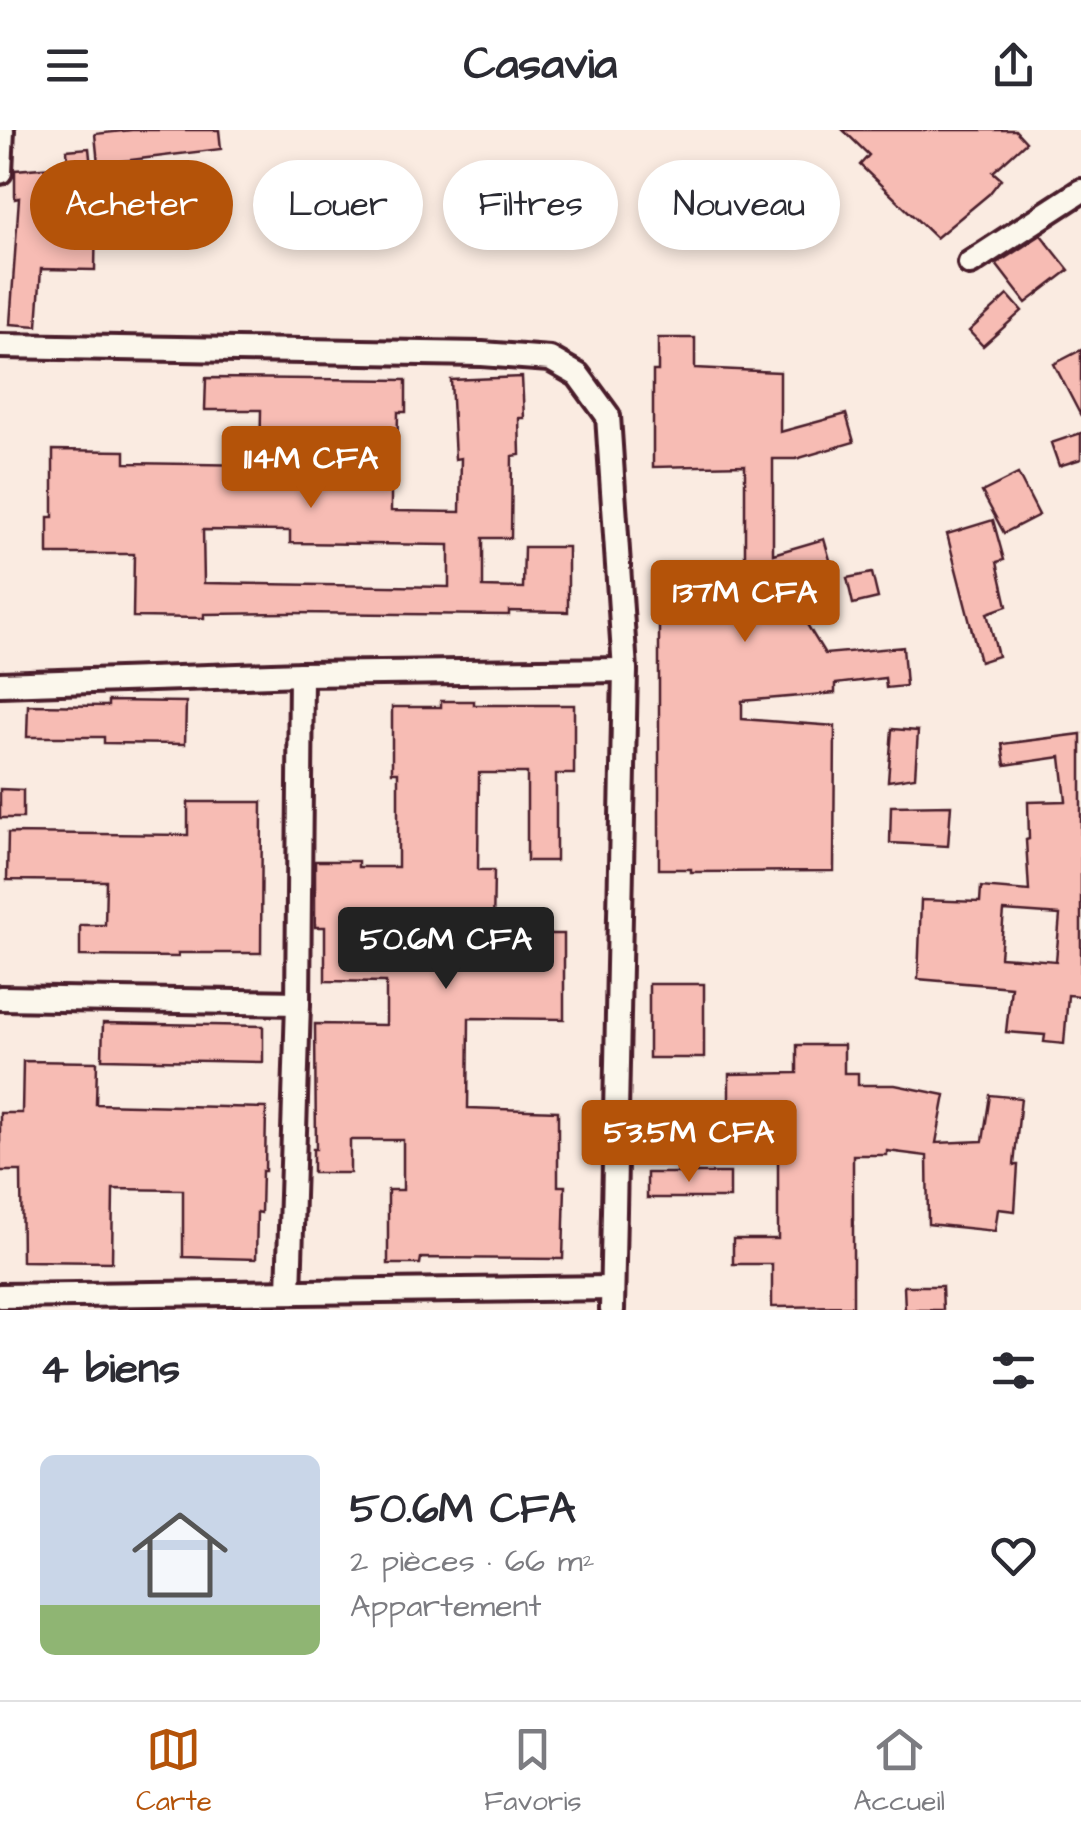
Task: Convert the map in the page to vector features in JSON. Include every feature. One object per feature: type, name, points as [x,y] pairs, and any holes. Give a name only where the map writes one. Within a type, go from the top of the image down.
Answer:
[{"type":"street","points":[[0,172],[2,130]]},
{"type":"street","points":[[970,263],[1081,191]]},
{"type":"street","points":[[0,346],[550,358],[578,375],[608,416],[625,670],[612,1299],[289,1292],[13,1301]]},
{"type":"street","points":[[0,684],[301,674],[625,670]]},
{"type":"street","points":[[289,1292],[298,1003],[301,674]]},
{"type":"street","points":[[0,998],[298,1003]]},
{"type":"building","points":[[219,130],[221,149],[98,160],[95,134]]},
{"type":"building","points":[[843,130],[1015,130],[1026,142],[993,172],[1001,179],[989,194],[936,238],[860,165],[869,155]]},
{"type":"building","points":[[89,148],[90,160],[68,160],[67,150]]},
{"type":"building","points":[[30,169],[30,250],[95,250],[95,270],[41,269],[37,326],[10,324],[19,198],[15,199],[15,170]]},
{"type":"building","points":[[1041,235],[1069,270],[1026,303],[996,264]]},
{"type":"building","points":[[1008,295],[1022,311],[983,346],[969,331]]},
{"type":"building","points":[[658,338],[695,338],[695,368],[780,372],[780,432],[846,414],[854,442],[796,459],[773,459],[773,554],[824,539],[835,577],[786,590],[825,654],[903,647],[906,686],[886,688],[885,678],[835,684],[835,693],[742,701],[742,719],[835,726],[834,871],[659,869],[659,567],[682,567],[682,592],[731,592],[745,584],[745,465],[653,467],[653,371],[658,371]]},
{"type":"building","points":[[1081,350],[1081,416],[1054,364]]},
{"type":"building","points":[[522,377],[524,418],[519,418],[520,455],[512,456],[511,538],[483,538],[483,587],[523,588],[524,547],[568,547],[568,612],[133,617],[134,554],[48,554],[48,517],[53,517],[53,450],[125,451],[125,463],[260,465],[261,410],[205,410],[206,378],[406,380],[406,412],[398,412],[397,462],[391,462],[391,511],[460,512],[461,458],[455,459],[451,380]],"holes":[[[203,530],[290,531],[290,543],[449,545],[449,587],[204,583]]]},
{"type":"building","points":[[1081,433],[1081,459],[1059,466],[1051,443]]},
{"type":"building","points":[[1018,474],[1039,515],[1004,533],[982,492]]},
{"type":"building","points":[[993,520],[1004,560],[997,562],[1007,606],[987,613],[998,656],[980,662],[947,534]]},
{"type":"building","points":[[872,573],[878,598],[853,604],[847,578]]},
{"type":"building","points":[[108,701],[186,702],[185,744],[104,743],[104,737],[27,737],[28,705],[108,706]]},
{"type":"building","points":[[441,701],[474,701],[474,705],[574,705],[574,774],[556,774],[556,861],[527,861],[527,773],[479,773],[478,870],[494,870],[493,934],[564,934],[564,1019],[469,1018],[468,1108],[558,1111],[558,1186],[565,1186],[563,1259],[421,1258],[420,1264],[388,1264],[388,1190],[403,1190],[403,1140],[350,1140],[350,1173],[313,1173],[315,1024],[386,1025],[386,982],[325,981],[325,927],[315,927],[315,861],[358,861],[358,867],[398,867],[398,772],[392,772],[392,707],[441,707]]},
{"type":"building","points":[[892,729],[918,731],[915,777],[888,781]]},
{"type":"building","points":[[1081,734],[1081,996],[1068,995],[1064,1044],[1044,1042],[1045,1035],[1006,1032],[1011,987],[918,979],[921,900],[980,902],[981,887],[1029,891],[1028,802],[1066,801],[1061,757],[1005,765],[1002,744]],"holes":[[[1004,911],[1060,915],[1056,961],[1000,957]]]},
{"type":"building","points":[[0,789],[23,790],[23,818],[0,818]]},
{"type":"building","points":[[188,802],[262,802],[261,953],[80,956],[80,925],[105,925],[106,881],[7,880],[8,833],[188,835]]},
{"type":"building","points":[[951,805],[948,846],[890,843],[891,806]]},
{"type":"building","points":[[649,984],[704,984],[704,1058],[649,1058]]},
{"type":"building","points":[[103,1023],[263,1026],[263,1062],[102,1059]]},
{"type":"building","points":[[797,1045],[844,1045],[844,1073],[858,1073],[858,1085],[895,1085],[945,1095],[936,1143],[983,1141],[990,1095],[1021,1098],[1014,1165],[1018,1165],[1015,1211],[998,1209],[995,1231],[928,1224],[927,1156],[887,1151],[887,1155],[853,1155],[853,1306],[772,1307],[772,1264],[733,1264],[733,1239],[778,1239],[778,1157],[729,1158],[729,1074],[797,1073]]},
{"type":"building","points":[[23,1061],[97,1062],[96,1104],[266,1108],[265,1171],[261,1213],[257,1212],[256,1259],[183,1257],[183,1190],[113,1189],[112,1262],[22,1261],[21,1171],[0,1171],[0,1113],[22,1113]]},
{"type":"building","points":[[647,1173],[730,1173],[730,1198],[647,1198]]},
{"type":"building","points":[[904,1286],[942,1286],[943,1310],[905,1310]]}]
